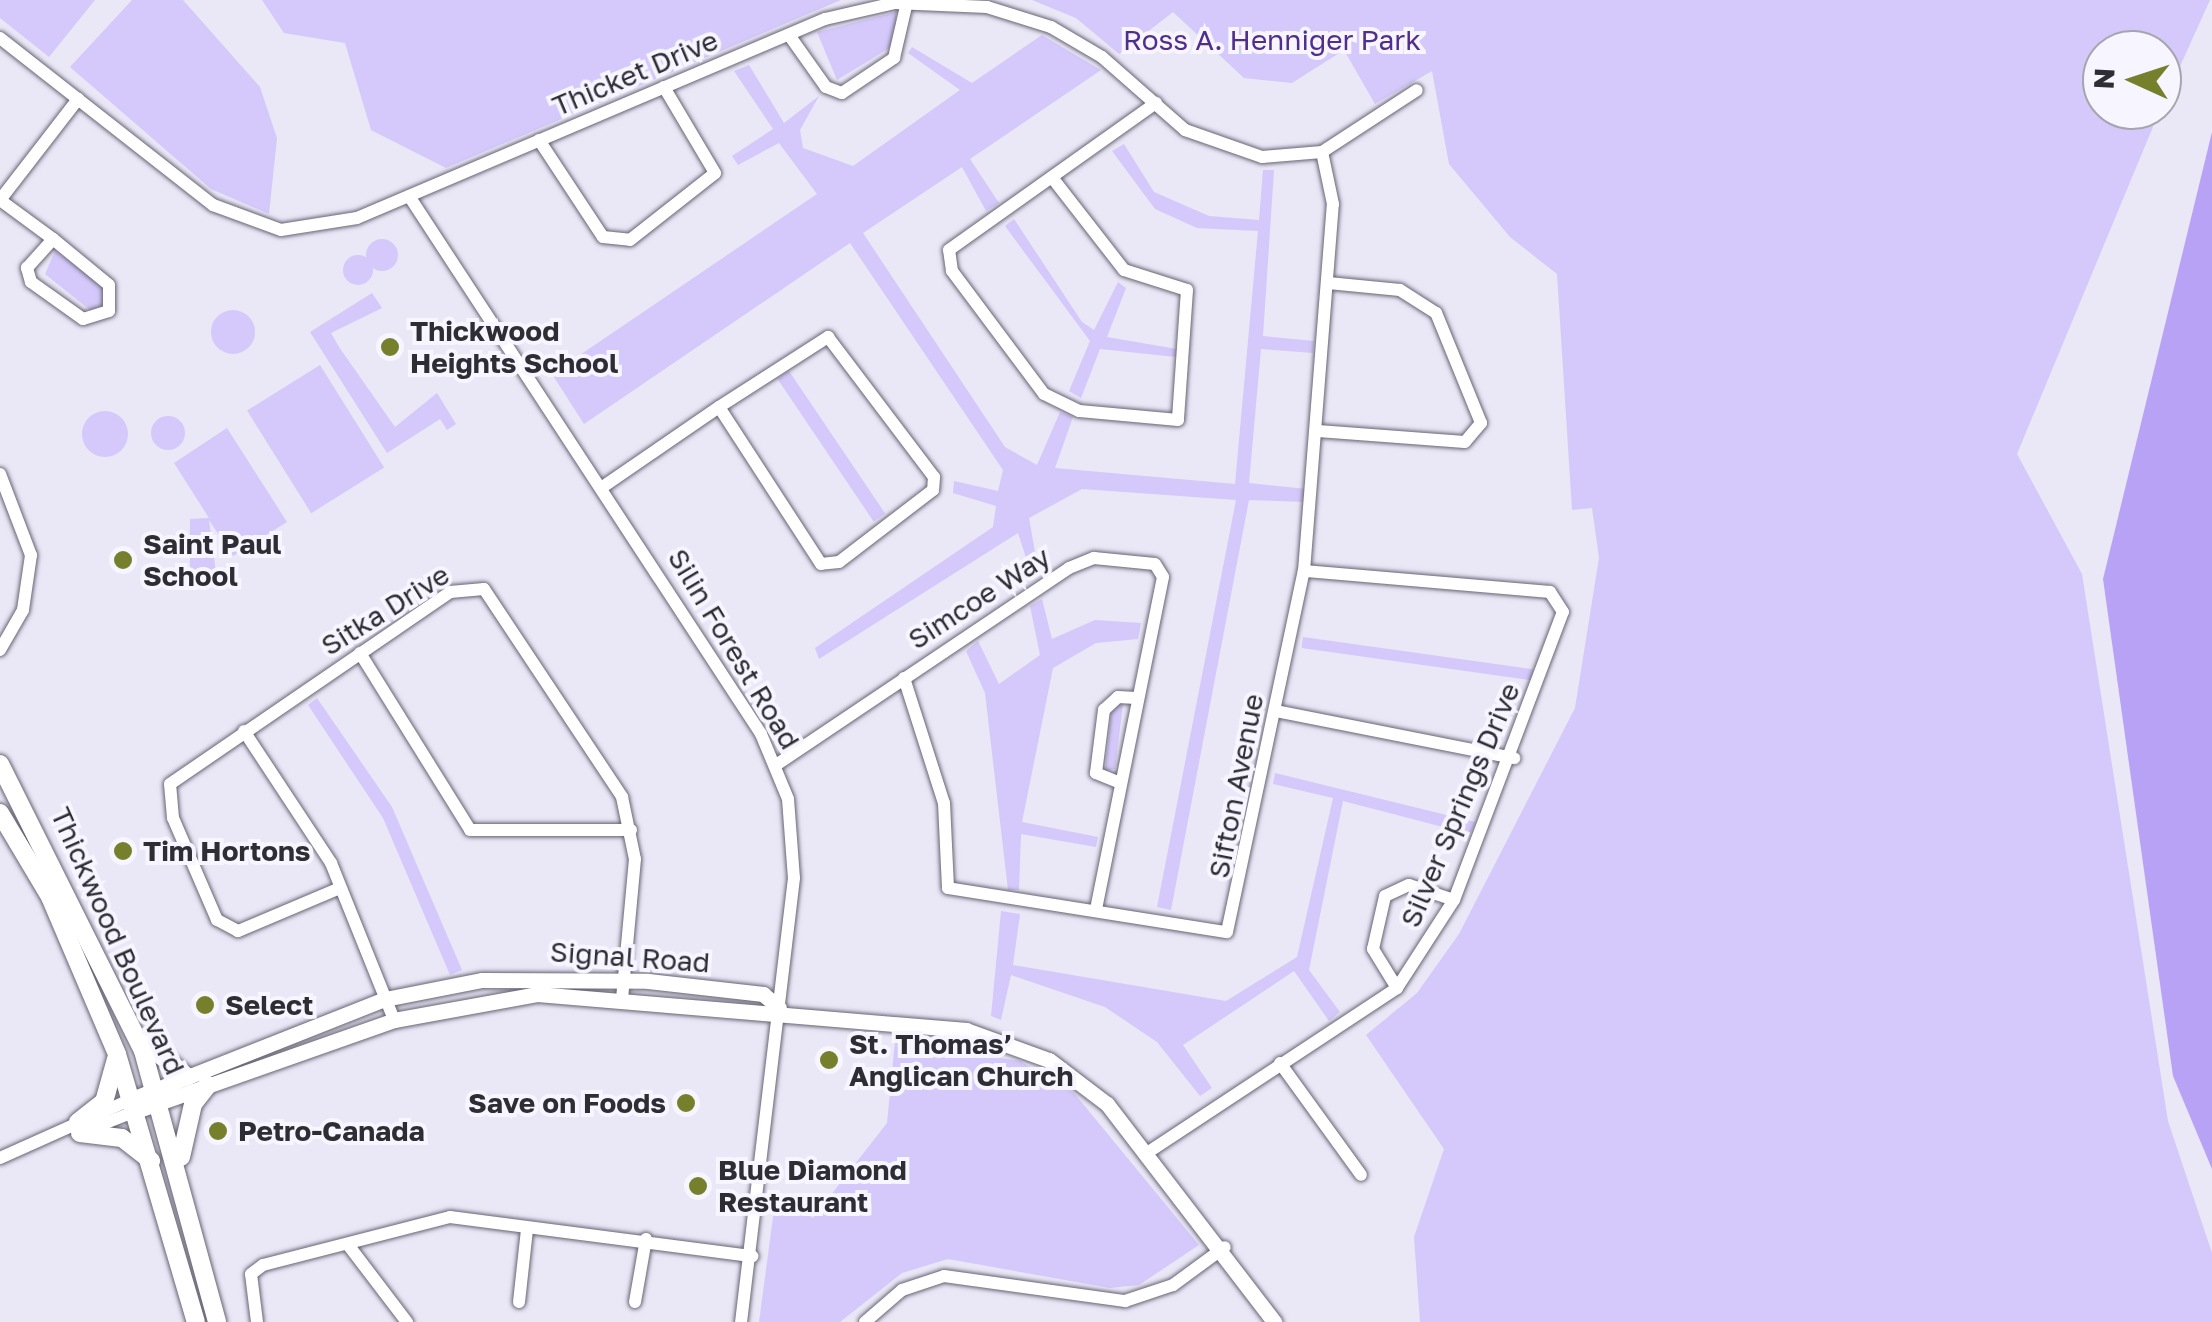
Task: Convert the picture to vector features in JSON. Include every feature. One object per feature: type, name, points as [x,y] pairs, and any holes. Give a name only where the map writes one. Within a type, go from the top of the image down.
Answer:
[{"type":"main road","name":"Thickwood Boulevard","points":[[0,764],[132,1027],[180,1172],[217,1322]]},
{"type":"main road","name":"Thickwood Boulevard","points":[[0,813],[50,897],[117,1054],[198,1322]]},
{"type":"main road","points":[[132,1027],[187,1078]]},
{"type":"main road","points":[[77,1129],[104,1102],[117,1054]]},
{"type":"main road","points":[[180,1172],[184,1130],[208,1086]]},
{"type":"main road","points":[[77,1129],[122,1138],[151,1162]]},
{"type":"street","name":"Thicket Drive","points":[[0,38],[206,200],[255,225],[333,225],[789,35],[907,2],[986,7],[1051,27],[1215,146],[1262,156],[1322,152],[1418,90]]},
{"type":"street","points":[[789,35],[826,87],[842,93],[900,49],[907,2]]},
{"type":"street","points":[[539,140],[604,237],[630,240],[714,173],[664,88]]},
{"type":"street","points":[[53,239],[27,268],[31,282],[82,319],[109,311],[108,285],[53,239],[0,200],[78,99]]},
{"type":"street","points":[[1054,180],[1124,270],[1187,290],[1178,420],[1080,410],[1044,394],[952,271],[949,250],[1054,180],[1156,103]]},
{"type":"street","name":"Sifton Avenue","points":[[904,678],[944,804],[948,888],[1227,932],[1304,571],[1333,204],[1322,152]]},
{"type":"street","name":"Silin Forest Road","points":[[409,196],[604,486],[776,765],[795,861],[752,1256],[741,1322]]},
{"type":"street","points":[[1318,431],[1465,442],[1481,423],[1436,314],[1400,290],[1328,282]]},
{"type":"street","points":[[604,486],[718,407],[828,337],[924,462],[933,490],[839,562],[820,564],[718,407]]},
{"type":"street","points":[[0,474],[32,555],[23,610],[0,650]]},
{"type":"street","name":"Simcoe Way","points":[[776,765],[1069,568],[1140,558],[1163,577],[1118,782],[1096,909]]},
{"type":"street","name":"Silver Springs Drive","points":[[1150,1151],[1397,988],[1454,900],[1514,758],[1561,600],[1304,571]]},
{"type":"street","name":"Sitka Drive","points":[[340,888],[238,931],[217,920],[173,818],[170,784],[450,592],[484,589],[608,767],[631,830],[622,999]]},
{"type":"street","points":[[360,654],[470,830],[631,830]]},
{"type":"street","points":[[1118,782],[1096,773],[1104,710],[1118,698],[1136,698]]},
{"type":"street","points":[[1276,711],[1514,758]]},
{"type":"street","points":[[244,732],[340,888],[394,1020]]},
{"type":"street","points":[[1397,988],[1373,949],[1384,896],[1409,885],[1454,900]]},
{"type":"street","name":"Signal Road","points":[[158,1096],[187,1078],[385,999],[526,976],[625,979],[762,994],[779,1008]]},
{"type":"street","name":"Signal Road","points":[[134,1105],[208,1086],[394,1020],[537,994],[779,1008],[1014,1044],[1088,1087],[1150,1151],[1225,1247],[1274,1322]]},
{"type":"street","points":[[1280,1063],[1362,1174]]},
{"type":"street","points":[[0,1158],[134,1105]]},
{"type":"street","points":[[258,1322],[252,1274],[450,1217],[527,1230],[646,1239],[752,1256]]},
{"type":"street","points":[[519,1302],[527,1230]]},
{"type":"street","points":[[635,1302],[646,1239]]},
{"type":"street","points":[[349,1246],[406,1322]]},
{"type":"street","points":[[865,1322],[902,1290],[944,1276],[1125,1302],[1172,1286],[1225,1247]]},
{"type":"green space","points":[[0,0],[95,0],[49,57],[0,18]]},
{"type":"green space","points":[[132,0],[183,0],[260,87],[277,138],[269,214],[211,189],[70,67]]},
{"type":"green space","points":[[262,0],[841,0],[446,168],[371,130],[345,43],[284,33]]},
{"type":"green space","name":"Ross A. Henniger Park","points":[[1032,0],[2210,0],[2182,62],[2182,30],[2082,30],[2082,130],[2152,130],[2017,454],[2082,574],[2168,1121],[2212,1253],[2212,1322],[1420,1322],[1414,1237],[1444,1149],[1366,1035],[1417,993],[1459,934],[1575,708],[1599,558],[1592,508],[1572,510],[1557,274],[1510,237],[1449,164],[1432,71],[1375,104],[1344,50],[1292,83],[1244,78],[1173,12],[1119,54],[1076,18]]},
{"type":"green space","points":[[896,12],[896,44],[837,80],[817,32]]},
{"type":"green space","points":[[1042,35],[1101,70],[970,159],[999,203],[986,211],[962,167],[863,233],[1005,447],[1037,465],[1060,412],[1073,417],[1055,468],[1235,484],[1258,231],[1197,228],[1155,209],[1112,151],[1124,144],[1154,192],[1209,216],[1259,220],[1263,170],[1274,170],[1263,336],[1314,341],[1313,353],[1261,349],[1249,483],[1307,489],[1305,502],[1249,500],[1171,910],[1157,907],[1236,500],[1082,489],[1029,518],[1038,569],[1031,573],[1018,533],[819,659],[815,648],[993,527],[996,506],[953,493],[954,481],[998,491],[1003,470],[850,243],[584,424],[552,374],[817,194],[779,143],[738,165],[732,156],[773,129],[734,71],[749,65],[784,123],[819,96],[800,130],[803,148],[853,166],[960,90],[908,53],[912,47],[972,83]]},
{"type":"green space","points":[[1014,219],[1082,322],[1094,330],[1118,282],[1126,288],[1107,337],[1177,349],[1176,357],[1100,349],[1081,398],[1069,391],[1090,341],[1005,226]]},
{"type":"green space","points":[[382,239],[393,244],[398,255],[393,266],[382,271],[371,266],[366,255],[371,244]]},
{"type":"green space","points":[[55,251],[108,289],[106,304],[90,310],[45,274]]},
{"type":"green space","points":[[358,255],[369,259],[373,270],[369,281],[358,285],[347,281],[343,270],[347,259]]},
{"type":"green space","points":[[372,293],[382,308],[331,333],[339,347],[395,427],[437,393],[456,424],[447,430],[440,419],[387,453],[310,332]]},
{"type":"green space","points":[[233,310],[249,316],[255,332],[249,348],[233,354],[217,348],[211,332],[217,316]]},
{"type":"green space","points":[[320,365],[384,468],[311,513],[247,411]]},
{"type":"green space","points":[[789,371],[885,514],[874,521],[777,379]]},
{"type":"green space","points":[[105,411],[121,418],[128,434],[121,450],[105,457],[89,450],[82,434],[89,418]]},
{"type":"green space","points":[[168,416],[180,421],[185,433],[180,445],[168,450],[156,445],[151,433],[156,421]]},
{"type":"green space","points":[[227,428],[287,522],[233,556],[209,520],[217,580],[190,587],[190,519],[209,518],[174,463]]},
{"type":"green space","points":[[1042,599],[1052,639],[1095,620],[1141,623],[1138,639],[1096,643],[1053,668],[1022,822],[1098,837],[1096,847],[1021,834],[1019,890],[1008,890],[985,693],[966,651],[978,641],[999,684],[1040,655],[1030,606]]},
{"type":"green space","points":[[1303,637],[1534,669],[1532,680],[1301,648]]},
{"type":"green space","points":[[317,698],[392,807],[462,970],[450,975],[383,818],[308,705]]},
{"type":"green space","points":[[1123,704],[1115,769],[1105,771],[1112,707]]},
{"type":"green space","points":[[1275,773],[1475,822],[1470,834],[1343,801],[1309,970],[1340,1012],[1329,1021],[1294,971],[1183,1045],[1212,1088],[1200,1096],[1157,1042],[1105,1007],[1011,975],[1001,1020],[991,1016],[1001,911],[1020,914],[1013,965],[1226,1001],[1297,957],[1333,798],[1273,784]]},
{"type":"green space","points":[[895,1041],[1020,1061],[1074,1093],[1199,1245],[1139,1285],[1110,1288],[948,1259],[902,1273],[840,1322],[759,1322],[776,1195],[813,1218],[887,1123]]},
{"type":"shaded area","points":[[2212,132],[2212,1169],[2173,1076],[2103,579]]},
{"type":"place","name":"Thickwood Heights School","points":[[390,347]]},
{"type":"place","name":"Saint Paul School","points":[[123,560]]},
{"type":"place","name":"Tim Hortons","points":[[123,851]]},
{"type":"place","name":"Select","points":[[205,1005]]},
{"type":"place","name":"St. Thomas’ Anglican Church","points":[[829,1060]]},
{"type":"place","name":"Save on Foods","points":[[686,1103]]},
{"type":"place","name":"Petro-Canada","points":[[218,1131]]},
{"type":"place","name":"Blue Diamond Restaurant","points":[[698,1186]]}]
